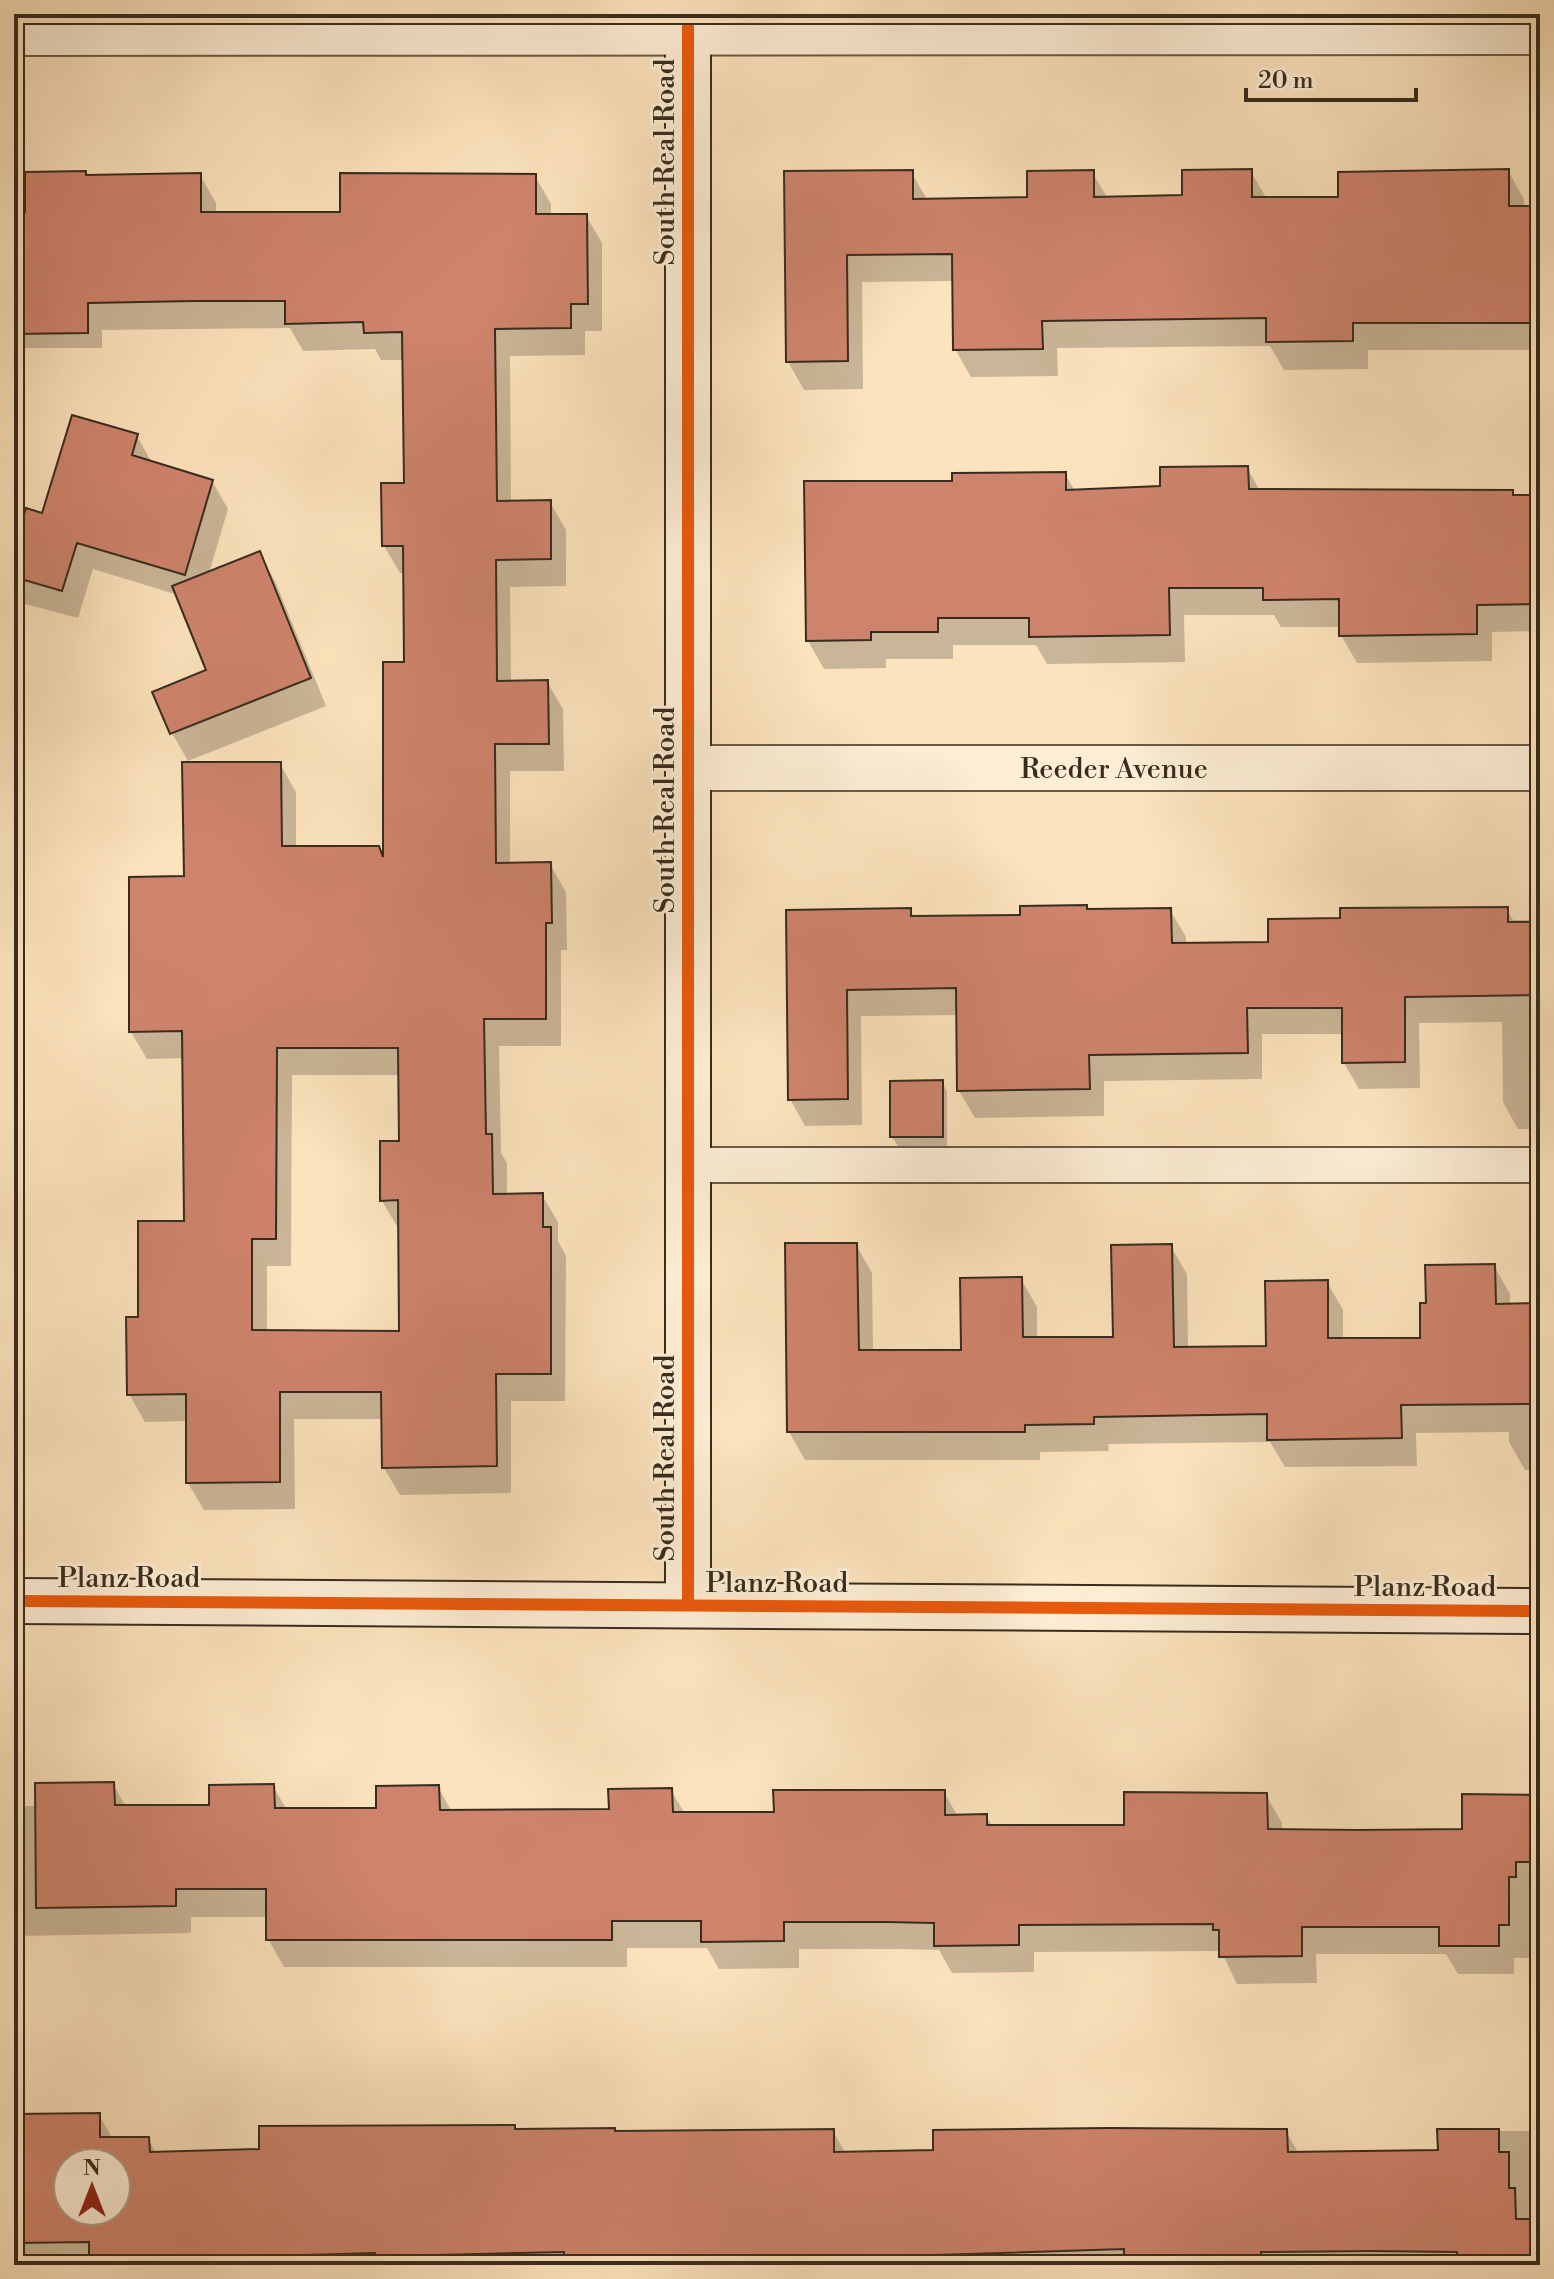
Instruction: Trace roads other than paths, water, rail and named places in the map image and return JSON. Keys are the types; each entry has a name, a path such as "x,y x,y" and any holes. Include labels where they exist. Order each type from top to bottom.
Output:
{"street":[{"path":"14,33 688,23 1540,32"},
{"name":"South Real Road","path":"688,23 688,1605"},
{"name":"Reeder Avenue","path":"688,768 1540,768"},
{"name":"Planz Road","path":"14,1601 1540,1611"}],"lane":[{"path":"688,1165 1540,1165"}]}
